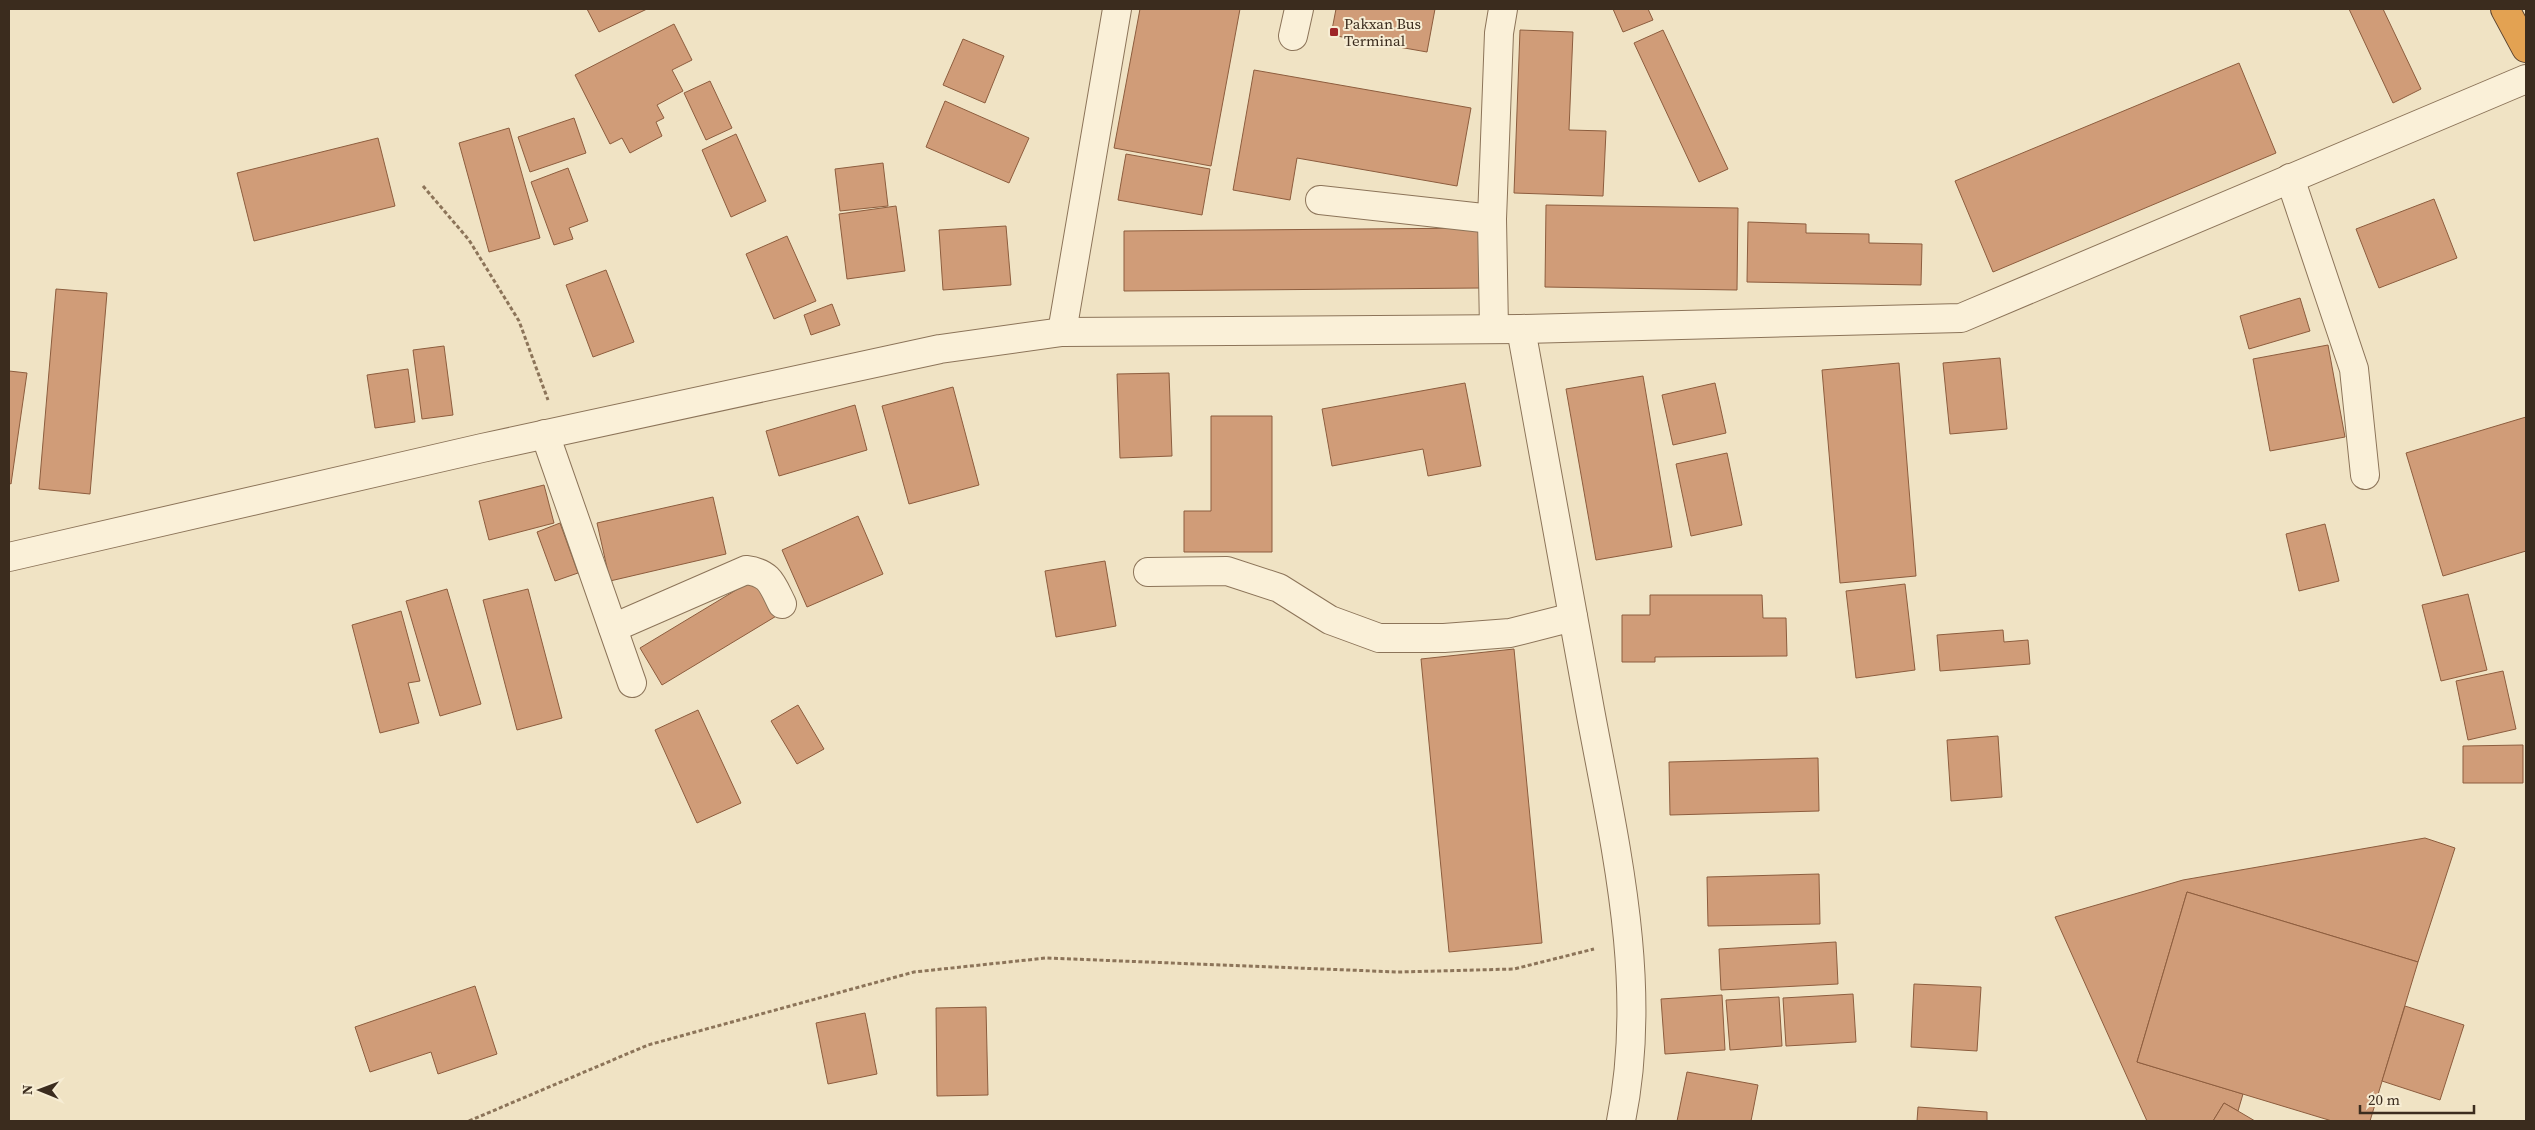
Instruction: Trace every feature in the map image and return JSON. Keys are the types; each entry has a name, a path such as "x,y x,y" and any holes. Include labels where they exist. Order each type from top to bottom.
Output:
{"highway":[{"path":"2505,9 2526,48"}],"street":[{"path":"1062,332 1117,9"},
{"path":"1293,36 1299,9"},
{"path":"1503,9 1500,33 1492,219 1507,329 1573,617 1626,905 1632,1006 1627,1090 1620,1121"},
{"path":"9,557 552,432 940,348 1062,332 1507,329 1961,318 2526,79"},
{"path":"2290,178 2354,369 2365,474"},
{"path":"1320,200 1492,219"},
{"path":"552,432 632,683"},
{"path":"613,628 746,570 758,572 770,580 782,604"},
{"path":"1148,572 1227,571 1279,588 1330,620 1378,638 1444,638 1510,633 1573,617"}],"path":[{"path":"423,186 469,240 519,321 552,432"},
{"path":"469,1121 648,1045 914,972 1046,958 1398,972 1514,968 1628,941"}],"building":[{"path":"587,9 647,9 599,32"},
{"path":"1140,9 1240,9 1211,166 1114,148"},
{"path":"1336,9 1435,9 1427,52 1331,35"},
{"path":"1613,9 1648,9 1653,20 1623,32"},
{"path":"2349,9 2383,9 2421,89 2393,103"},
{"path":"674,24 692,60 672,70 683,91 657,105 664,118 656,122 662,136 630,153 622,138 610,144 575,75"},
{"path":"1520,30 1573,32 1569,130 1606,131 1603,196 1514,193"},
{"path":"1663,30 1728,169 1699,182 1634,43"},
{"path":"963,39 1004,56 985,103 943,85"},
{"path":"2239,63 2276,153 1993,272 1955,181"},
{"path":"1254,70 1471,108 1457,186 1297,158 1290,200 1233,190"},
{"path":"710,81 732,128 706,140 684,93"},
{"path":"945,101 1029,138 1009,183 926,147"},
{"path":"574,118 586,153 530,172 518,137"},
{"path":"509,128 540,238 489,252 459,143"},
{"path":"736,134 766,201 731,217 702,150"},
{"path":"378,138 395,206 254,241 237,173"},
{"path":"1126,154 1210,169 1202,215 1118,200"},
{"path":"883,163 888,206 840,211 835,169"},
{"path":"568,168 588,221 569,228 573,239 554,245 531,182"},
{"path":"2434,199 2457,258 2379,288 2356,229"},
{"path":"1546,205 1738,208 1737,290 1545,287"},
{"path":"896,206 905,271 847,279 839,214"},
{"path":"1748,222 1806,224 1806,233 1869,234 1869,243 1922,244 1921,285 1747,282"},
{"path":"1006,226 1011,285 943,290 939,230"},
{"path":"1481,228 1481,288 1124,291 1124,231"},
{"path":"787,236 816,301 774,319 746,254"},
{"path":"606,270 634,342 593,357 566,285"},
{"path":"56,289 107,293 90,494 39,489"},
{"path":"2300,298 2310,331 2249,349 2240,316"},
{"path":"832,304 840,325 811,335 804,315"},
{"path":"2328,345 2345,437 2270,451 2253,359"},
{"path":"444,346 453,415 422,419 413,350"},
{"path":"2000,358 2007,429 1950,434 1943,363"},
{"path":"1899,363 1916,576 1840,583 1822,370"},
{"path":"408,369 415,422 375,428 367,375"},
{"path":"9,371 27,373 11,484 9,483"},
{"path":"1169,373 1172,456 1120,458 1117,374"},
{"path":"1643,376 1672,547 1596,560 1566,389"},
{"path":"1465,383 1481,466 1428,476 1423,449 1332,466 1322,409"},
{"path":"1715,383 1726,433 1673,445 1662,395"},
{"path":"953,387 979,485 909,504 882,406"},
{"path":"855,405 867,450 779,476 766,431"},
{"path":"1211,416 1272,416 1272,552 1184,552 1184,511 1211,511"},
{"path":"2526,417 2526,551 2443,576 2406,453"},
{"path":"1727,453 1742,525 1691,536 1676,464"},
{"path":"544,485 554,523 489,540 479,501"},
{"path":"713,497 726,554 610,581 597,523"},
{"path":"858,516 883,574 807,607 782,550"},
{"path":"560,523 578,573 555,581 537,532"},
{"path":"2325,524 2339,581 2299,591 2286,534"},
{"path":"1105,561 1116,626 1056,637 1045,571"},
{"path":"756,578 778,615 662,685 640,648"},
{"path":"1905,584 1915,670 1856,678 1846,591"},
{"path":"447,589 481,704 440,716 406,601"},
{"path":"528,589 562,718 517,730 483,600"},
{"path":"2468,594 2487,670 2441,681 2422,605"},
{"path":"1650,595 1762,595 1763,618 1786,618 1787,656 1655,657 1655,662 1622,662 1622,615 1650,615"},
{"path":"401,611 420,681 408,683 419,723 380,733 352,625"},
{"path":"2003,630 2004,642 2028,640 2030,664 1940,671 1937,635"},
{"path":"1514,649 1542,943 1449,952 1421,659"},
{"path":"2503,671 2516,729 2468,740 2456,681"},
{"path":"798,705 824,749 797,764 771,721"},
{"path":"698,710 741,803 697,823 655,730"},
{"path":"1998,736 2002,797 1951,801 1947,740"},
{"path":"2523,745 2523,783 2463,783 2463,746"},
{"path":"1818,758 1819,811 1670,815 1669,762"},
{"path":"2425,838 2455,848 2418,962 2187,892 2137,1062 2243,1094 2238,1111 2224,1103 2213,1121 2147,1121 2055,917 2183,880"},
{"path":"1819,874 1820,924 1708,926 1707,877"},
{"path":"2187,892 2418,962 2370,1121 2332,1121 2137,1062"},
{"path":"1836,942 1838,984 1721,990 1719,949"},
{"path":"1914,984 1981,987 1977,1051 1911,1047"},
{"path":"475,986 497,1054 438,1074 431,1052 370,1072 355,1027"},
{"path":"1853,994 1856,1042 1786,1046 1783,998"},
{"path":"1722,995 1725,1050 1665,1054 1661,999"},
{"path":"1779,997 1782,1046 1730,1050 1726,1000"},
{"path":"2405,1006 2464,1025 2440,1100 2382,1081"},
{"path":"986,1007 988,1095 937,1096 936,1008"},
{"path":"865,1013 877,1074 828,1084 816,1023"},
{"path":"1687,1072 1758,1085 1751,1121 1677,1121"},
{"path":"2224,1103 2238,1111 2255,1121 2213,1121"},
{"path":"1918,1107 1987,1112 1987,1121 1917,1121"}],"place":[{"name":"Pakxan Bus Terminal","path":"1334,32"}]}
